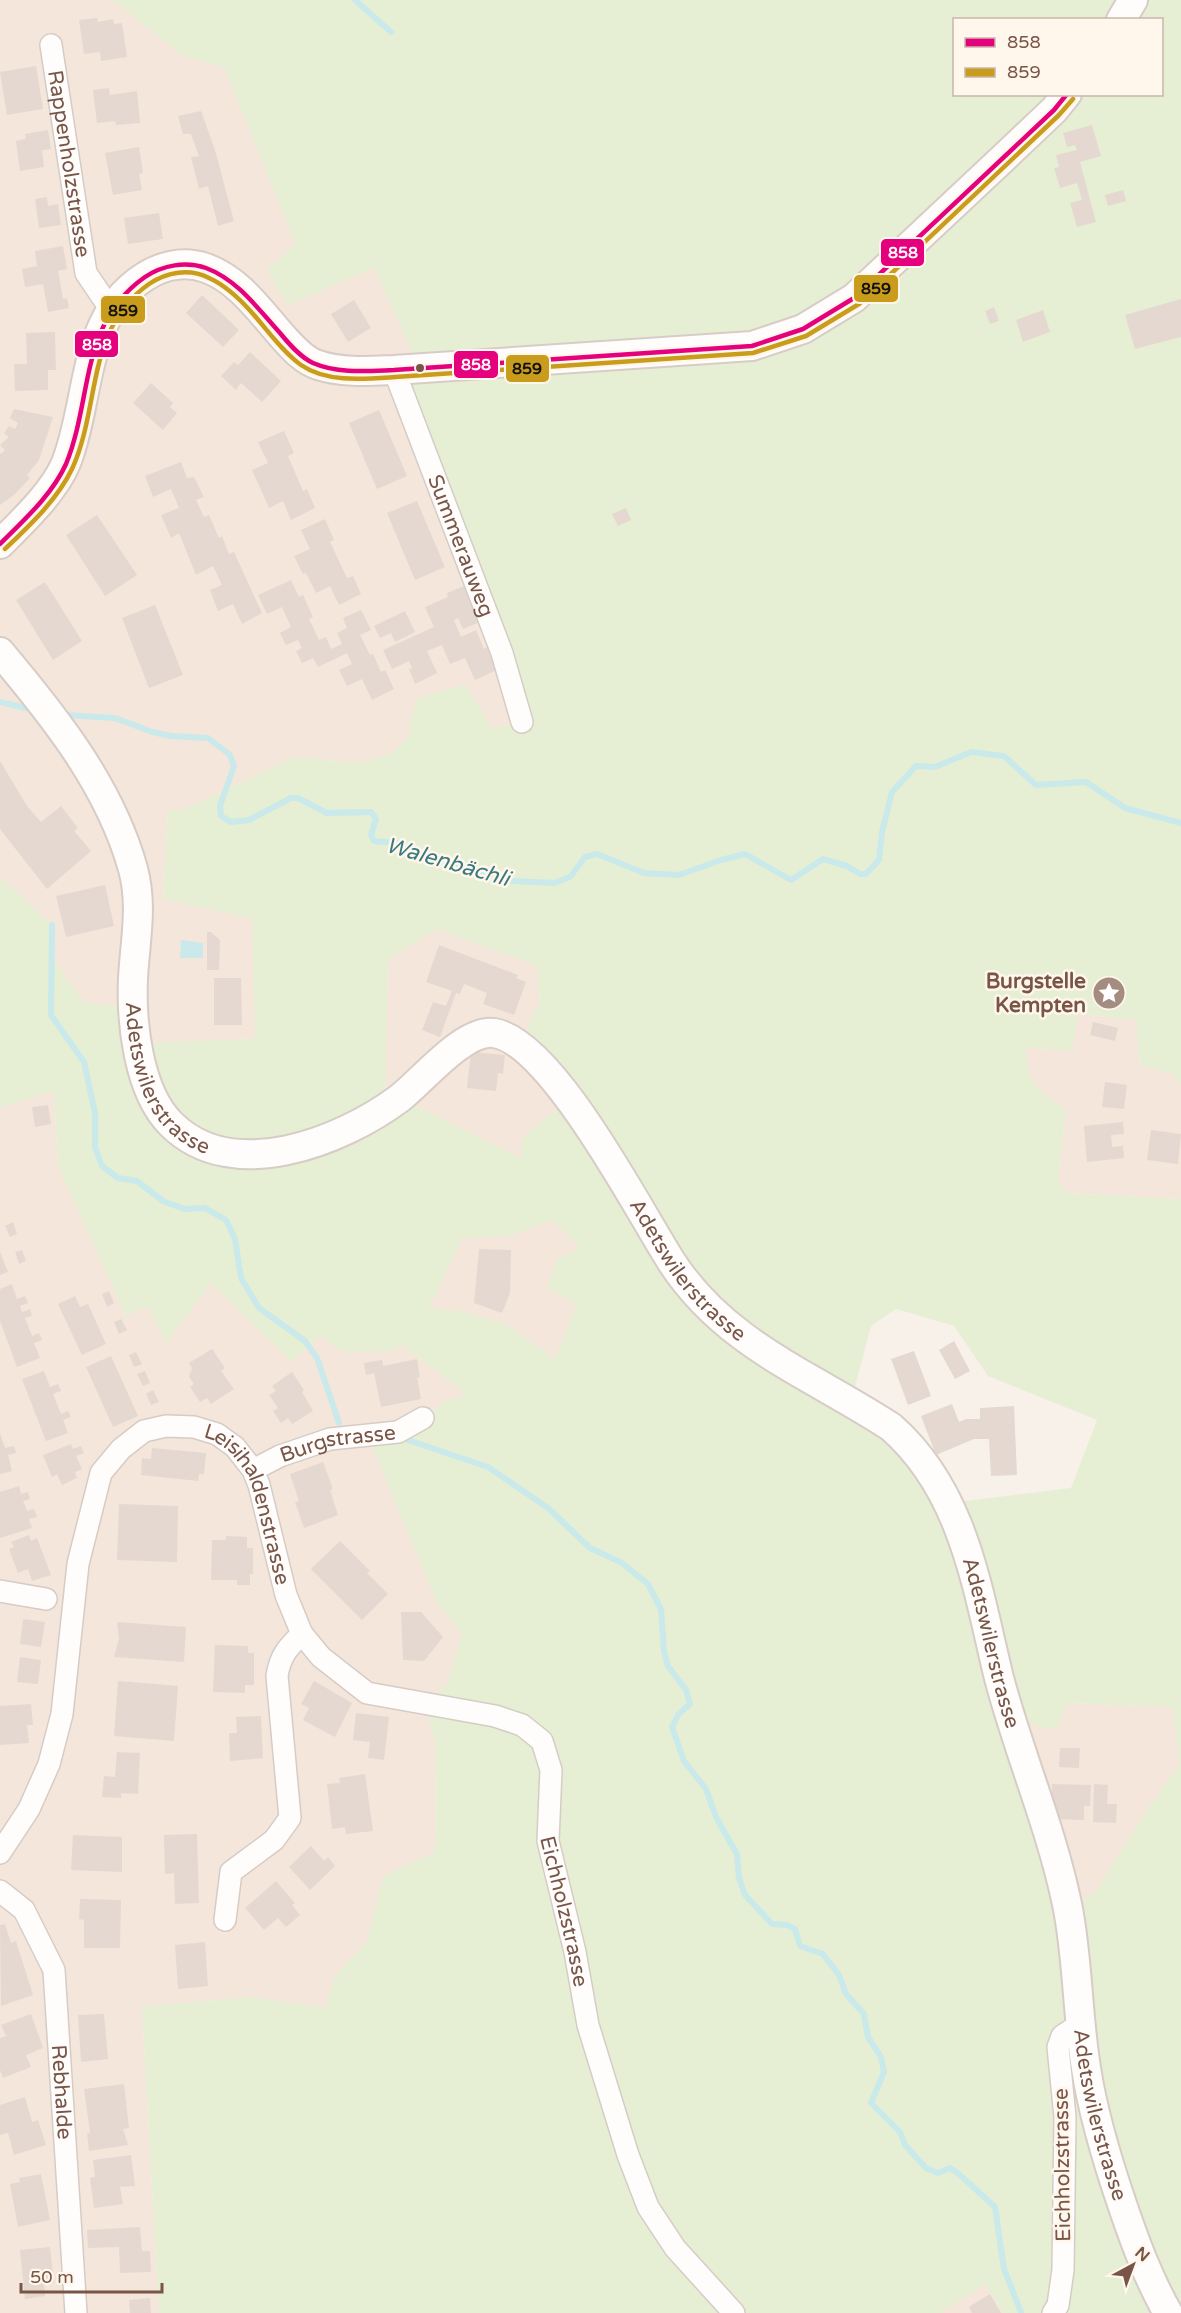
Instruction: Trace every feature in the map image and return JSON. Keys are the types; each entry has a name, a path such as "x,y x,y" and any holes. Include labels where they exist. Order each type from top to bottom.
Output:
{"street":[{"path":"1122,18 1133,0"},
{"name":"Rappenholzstrasse","path":"51,45 86,273 111,310"},
{"path":"0,544 41,502 65,465 77,427 94,345 111,310 132,286 159,270 174,265 198,266 219,273 237,286 288,343 315,364 333,369 394,370 752,346 803,329 854,298 1005,156 1065,96"},
{"name":"Summerauweg","path":"394,370 502,653 522,722"},
{"name":"Adetswilerstrasse","path":"0,652 55,719 94,780 109,809 128,856 136,884 140,913 133,976 133,1007 137,1044 147,1084 160,1111 170,1123 196,1142 225,1153 258,1154 299,1146 341,1132 385,1108 419,1082 468,1038 494,1033 508,1038 543,1067 570,1099 673,1265 704,1301 738,1334 767,1355 891,1427 904,1438 933,1473 950,1503 968,1552 1010,1720 1055,1858 1067,1905 1086,2070 1109,2165 1142,2260 1168,2313"},
{"name":"Burgstrasse","path":"253,1470 280,1456 330,1439 398,1432 423,1418"},
{"name":"Leisihaldenstrasse","path":"0,1853 29,1809 49,1764 62,1714 78,1564 101,1473 121,1449 144,1431 166,1426 194,1426 217,1434 235,1447 253,1470 259,1485 286,1595 302,1634"},
{"path":"0,1592 46,1599"},
{"path":"225,1920 231,1872 274,1840 290,1818 277,1676 281,1657 286,1648 302,1634"},
{"name":"Eichholzstrasse","path":"302,1634 321,1657 367,1693 495,1716 522,1725 542,1741 551,1770 548,1840 576,1958 588,2025 628,2155 648,2207 675,2248 734,2313"},
{"name":"Rebhalde","path":"0,1891 24,1910 54,1970 75,2313"},
{"name":"Eichholzstrasse","path":"1053,2313 1058,2305 1063,2270 1065,2117 1058,2047 1062,2036 1080,2027"}],"shaded area":[{"path":"0,0 110,0 116,2 183,56 224,67 296,244 374,268 420,368 522,722 492,728 465,685 418,698 411,718 409,736 392,753 360,763 295,757 186,809 168,811 163,899 253,918 255,1039 137,1044 84,1003 52,958 52,925 0,877"},
{"path":"437,929 537,966 540,1001 519,1045 570,1099 522,1141 521,1159 400,1098 385,1108 388,960"},
{"path":"1077,1014 1136,1020 1140,1065 1174,1074 1181,1086 1181,1199 1066,1193 1058,1181 1066,1110 1039,1091 1027,1069 1026,1047 1072,1051"},
{"path":"54,1090 58,1166 177,1248 291,1361 320,1336 389,1351 402,1345 467,1394 446,1401 423,1418 368,1436 438,1605 462,1633 448,1683 426,1704 436,1748 435,1852 384,1876 367,1942 336,1975 325,2008 249,1997 142,2007 159,2313 0,2313 0,1107"},
{"path":"553,1220 580,1248 577,1305 555,1360 505,1324 429,1308 462,1238 509,1236"},
{"path":"1067,1703 1173,1707 1180,1765 1148,1808 1098,1888 1084,1900 1067,1905 1010,1720"},
{"path":"985,2283 1004,2313 943,2313 943,2311"}],"green space":[{"path":"110,0 1181,0 1181,1086 1174,1074 1140,1065 1136,1020 1078,1014 1072,1051 1026,1047 1029,1070 1036,1085 1066,1110 1058,1181 1066,1193 1181,1199 1181,2313 1004,2313 985,2284 943,2313 159,2313 142,2007 249,1997 325,2008 336,1975 367,1942 384,1876 435,1852 436,1748 426,1704 448,1683 462,1633 438,1605 368,1436 423,1418 446,1401 466,1394 402,1345 389,1351 343,1352 320,1336 291,1361 211,1283 166,1343 148,1306 126,1316 58,1166 54,1091 0,1107 0,877 52,925 52,958 84,1003 133,1007 138,1043 255,1039 252,918 163,899 168,811 186,809 295,757 359,763 392,753 409,736 411,718 418,698 465,685 492,728 522,722 394,370 420,368 374,268 288,305 267,270 296,244 224,67 183,56 116,2","holes":["437,929 537,966 540,1001 519,1045 570,1099 530,1130 522,1141 521,1158 400,1098 385,1108 388,960","553,1220 580,1248 556,1260 548,1288 577,1305 555,1359 505,1324 461,1311 429,1308 462,1238 509,1236","896,1309 954,1326 988,1376 1097,1420 1071,1488 950,1503 851,1402 871,1326","1067,1703 1173,1707 1180,1765 1148,1808 1098,1888 1084,1900 1067,1905 1011,1720 1057,1730"]}],"water":[{"path":"181,940 203,943 203,958 180,958"}],"building":[{"path":"97,18 98,22 113,19 114,24 122,23 127,57 101,61 100,52 84,54 79,20"},
{"path":"36,66 43,109 7,115 0,72"},
{"path":"109,88 110,95 137,91 140,123 116,125 115,121 97,123 93,90"},
{"path":"201,111 215,150 234,221 218,226 208,186 199,189 191,157 199,156 191,134 183,134 178,116"},
{"path":"1092,125 1101,156 1080,162 1096,222 1077,227 1070,203 1082,200 1077,183 1060,188 1054,168 1059,167 1056,155 1077,150 1075,145 1067,147 1063,133"},
{"path":"48,130 51,149 42,150 44,167 20,171 16,141 26,139 25,134"},
{"path":"139,147 143,173 139,174 142,190 113,195 105,153"},
{"path":"1123,190 1126,201 1108,206 1105,195"},
{"path":"47,197 48,206 58,204 61,225 39,228 35,199"},
{"path":"159,213 163,239 128,244 124,218"},
{"path":"63,246 67,269 58,271 63,299 67,298 69,308 48,312 43,284 25,287 22,269 37,266 35,251"},
{"path":"202,295 239,330 223,347 186,313"},
{"path":"1181,299 1181,337 1135,349 1125,315"},
{"path":"354,300 371,328 348,342 331,314"},
{"path":"994,307 999,321 990,324 985,311"},
{"path":"1043,310 1050,332 1023,342 1016,320"},
{"path":"55,332 56,370 48,370 48,390 15,391 14,364 27,364 26,333"},
{"path":"250,352 281,381 262,402 241,383 236,390 221,376 234,362 238,365"},
{"path":"151,383 173,403 170,407 177,413 163,430 133,403"},
{"path":"14,409 53,417 39,460 27,475 30,478 14,495 0,505 0,453 5,450 0,445 9,437 4,433 9,426 15,429 18,423 10,418"},
{"path":"379,410 407,476 377,489 349,423"},
{"path":"284,431 294,453 288,456 303,491 307,489 315,508 291,520 283,501 269,508 252,470 268,463 258,442"},
{"path":"181,462 187,478 194,477 204,497 196,500 204,517 209,515 219,538 222,536 229,554 234,552 262,613 242,624 233,604 218,611 210,590 222,585 213,566 196,575 179,533 171,538 161,515 179,508 171,489 153,497 145,476"},
{"path":"417,501 445,567 415,580 387,513"},
{"path":"626,508 631,520 618,526 612,514"},
{"path":"97,515 137,575 105,596 66,535"},
{"path":"325,519 334,540 330,542 347,578 353,576 361,594 339,605 330,586 316,593 294,556 310,549 301,530"},
{"path":"291,580 299,597 303,595 313,617 309,619 319,640 326,637 331,649 342,644 337,633 347,628 343,618 361,610 371,630 360,635 370,655 373,654 381,672 385,670 394,689 372,700 362,679 347,686 339,670 352,664 347,653 318,667 313,658 302,663 296,651 302,648 298,640 286,645 280,633 291,627 282,607 267,614 258,595"},
{"path":"45,582 82,641 53,660 16,600"},
{"path":"464,586 480,622 463,629 458,618 454,620 461,637 476,630 484,649 489,646 499,669 475,680 465,658 450,664 442,645 427,651 437,673 415,684 409,669 412,668 409,661 392,669 383,650 434,627 425,607 448,597 447,593"},
{"path":"155,605 183,675 149,688 122,618"},
{"path":"405,611 415,632 395,642 391,633 380,638 374,626"},
{"path":"0,761 27,806 41,822 61,806 78,828 74,831 91,851 47,889 0,829"},
{"path":"105,885 114,926 66,937 56,896"},
{"path":"207,932 211,932 220,940 219,970 207,970"},
{"path":"439,945 518,975 516,978 526,982 514,1015 483,1004 487,993 464,984 460,994 456,993 440,1037 422,1030 433,1002 446,1006 452,991 426,982"},
{"path":"214,978 241,978 242,1025 214,1025"},
{"path":"1093,1022 1118,1028 1115,1041 1090,1035"},
{"path":"471,1052 505,1055 503,1074 498,1073 496,1091 467,1088"},
{"path":"1105,1082 1127,1085 1124,1109 1102,1107"},
{"path":"48,1105 51,1124 35,1127 32,1107"},
{"path":"1123,1122 1124,1134 1111,1135 1112,1147 1123,1146 1124,1158 1087,1162 1084,1126"},
{"path":"1151,1130 1181,1134 1178,1164 1147,1160"},
{"path":"13,1222 17,1234 10,1237 5,1226"},
{"path":"479,1249 511,1250 510,1293 502,1313 474,1303"},
{"path":"22,1250 26,1261 19,1264 15,1252"},
{"path":"0,1252 8,1272 0,1275"},
{"path":"12,1284 17,1299 25,1296 28,1303 20,1306 22,1312 30,1309 32,1316 25,1318 32,1336 39,1333 42,1340 34,1343 40,1358 17,1367 0,1321 0,1289"},
{"path":"109,1291 114,1303 107,1307 102,1294"},
{"path":"75,1296 80,1307 88,1304 106,1344 82,1355 58,1304"},
{"path":"121,1319 127,1330 119,1334 114,1322"},
{"path":"954,1341 970,1371 955,1379 939,1350"},
{"path":"212,1349 225,1368 221,1371 234,1389 211,1404 207,1398 200,1402 190,1387 194,1384 189,1377 192,1368 189,1363"},
{"path":"914,1351 931,1396 908,1405 891,1359"},
{"path":"136,1352 142,1364 134,1367 129,1355"},
{"path":"111,1356 138,1416 113,1427 86,1367"},
{"path":"417,1359 420,1377 417,1378 421,1399 381,1407 374,1373 366,1375 364,1363 382,1360 383,1366"},
{"path":"44,1371 50,1387 58,1384 61,1391 53,1394 61,1414 68,1411 71,1417 63,1420 68,1433 46,1441 22,1379"},
{"path":"145,1371 150,1383 143,1386 137,1374"},
{"path":"292,1372 304,1390 302,1392 313,1411 292,1424 288,1418 281,1423 273,1411 278,1408 269,1395 276,1391 272,1386"},
{"path":"153,1390 159,1402 151,1405 146,1394"},
{"path":"952,1404 959,1422 966,1419 980,1419 980,1408 1014,1406 1017,1475 991,1476 989,1439 974,1439 936,1455 921,1416"},
{"path":"0,1433 5,1448 14,1446 16,1453 8,1455 12,1471 0,1474"},
{"path":"71,1444 73,1449 81,1446 84,1453 76,1456 82,1469 75,1472 77,1478 62,1485 57,1474 52,1477 43,1455"},
{"path":"152,1448 206,1453 204,1474 199,1474 198,1481 141,1475 142,1458 151,1459"},
{"path":"323,1462 333,1489 330,1490 338,1515 304,1528 295,1502 299,1501 290,1474"},
{"path":"19,1486 21,1494 28,1492 30,1499 23,1501 27,1511 34,1509 37,1517 29,1519 32,1528 0,1538 0,1492"},
{"path":"119,1504 178,1506 177,1562 117,1560"},
{"path":"29,1535 31,1541 37,1538 51,1575 32,1581 28,1569 18,1573 9,1549 14,1547 11,1542"},
{"path":"226,1536 247,1537 247,1548 253,1548 253,1574 250,1574 250,1585 237,1585 237,1580 211,1580 212,1540 226,1540"},
{"path":"340,1541 370,1571 367,1573 388,1594 362,1620 311,1569"},
{"path":"401,1612 421,1612 443,1637 424,1661 403,1660"},
{"path":"23,1619 45,1622 41,1647 20,1644"},
{"path":"117,1622 186,1627 184,1662 114,1657 119,1639"},
{"path":"215,1645 248,1646 248,1653 254,1653 254,1685 245,1685 245,1693 213,1692"},
{"path":"20,1657 41,1660 38,1684 17,1682"},
{"path":"118,1681 178,1686 174,1741 114,1736"},
{"path":"314,1681 352,1703 335,1737 303,1720 309,1708 301,1704"},
{"path":"31,1704 33,1725 27,1725 29,1743 0,1745 0,1706"},
{"path":"356,1713 389,1717 384,1760 368,1758 370,1742 353,1740"},
{"path":"261,1716 263,1758 230,1761 229,1733 237,1733 236,1717"},
{"path":"1060,1748 1080,1748 1079,1768 1059,1767"},
{"path":"117,1752 140,1753 138,1794 121,1793 121,1798 102,1797 104,1776 115,1777"},
{"path":"365,1774 373,1831 346,1834 345,1827 332,1829 327,1784 340,1783 339,1778"},
{"path":"1052,1784 1091,1785 1090,1806 1084,1806 1084,1820 1051,1819"},
{"path":"1094,1784 1108,1785 1107,1804 1117,1804 1116,1823 1093,1822"},
{"path":"197,1834 199,1903 175,1904 174,1873 165,1874 164,1835"},
{"path":"73,1835 122,1837 122,1872 71,1870"},
{"path":"311,1846 324,1861 328,1857 335,1866 310,1890 289,1867"},
{"path":"276,1881 295,1903 292,1905 300,1915 286,1927 278,1918 264,1930 245,1908"},
{"path":"80,1899 121,1900 120,1948 84,1948 84,1920 79,1919"},
{"path":"5,1924 11,1943 16,1941 33,1995 1,2006 0,1925"},
{"path":"205,1942 208,1986 178,1989 175,1945"},
{"path":"31,2014 43,2048 26,2055 31,2067 3,2078 0,2070 0,2038 6,2036 1,2025"},
{"path":"104,2014 108,2059 81,2062 78,2015"},
{"path":"124,2084 129,2128 123,2129 128,2145 89,2151 87,2133 90,2133 84,2089"},
{"path":"25,2097 32,2122 38,2120 46,2145 14,2155 8,2133 0,2135 0,2105"},
{"path":"131,2155 135,2186 120,2187 123,2204 94,2208 90,2178 95,2177 93,2160"},
{"path":"41,2174 50,2220 18,2227 10,2184 20,2182 19,2178"},
{"path":"140,2227 142,2251 150,2251 151,2272 120,2273 119,2247 88,2248 87,2230"},
{"path":"50,2247 54,2283 44,2284 45,2296 25,2299 20,2250"},
{"path":"990,2294 1001,2313 972,2313 969,2307"},
{"path":"150,2298 151,2313 130,2313 129,2300"}],"waterway":[{"path":"355,0 391,32"},
{"name":"Walenbächli","path":"0,702 30,709"},
{"name":"Walenbächli","path":"66,715 115,718 152,732 171,736 208,738 230,755 234,766 220,806 221,816 231,822 249,820 291,798 298,798 327,813 371,812 376,819 371,835 374,841 399,843 423,858 462,865 512,881 554,883 570,877 585,857 597,854 644,873 679,875 745,854 791,880 823,859 847,866 860,874 866,874 879,860 882,832 892,792 916,766 935,767 971,752 1004,756 1036,785 1086,782 1125,808 1181,823"},
{"path":"52,925 51,1015 84,1062 95,1113 95,1147 102,1166 118,1178 137,1181 163,1201 184,1209 205,1208 226,1220 235,1239 241,1278 259,1308 305,1341 317,1358 339,1423"},
{"path":"402,1438 488,1467 548,1508 590,1548 622,1563 648,1584 661,1609 664,1651 668,1666 686,1690 690,1704 678,1715 672,1727 684,1761 706,1789 716,1817 737,1854 739,1878 745,1895 772,1924 787,1925 795,1929 800,1946 823,1954 839,1975 846,1994 864,2014 868,2037 881,2057 884,2072 871,2103 900,2132 905,2145 926,2168 938,2173 950,2168 995,2207 1004,2269 1021,2312"}],"transit line":[{"name":"858","path":"0,544 45,497 66,464 91,363 98,339 109,316 124,296 145,277 159,270 175,265 191,265 217,273 247,296 291,346 304,357 313,363 333,369 394,370 752,346 803,329 854,298 1054,110 1065,96"},
{"name":"859","path":"5,549 51,502 72,469 81,445 97,370 114,323 129,302 149,284 163,277 186,272 216,281 239,299 294,360 311,371 334,377 371,378 753,353 806,336 859,304 1059,115 1073,99"}],"place":[{"name":"Burgstelle Kempten","path":"1109,993"}]}
